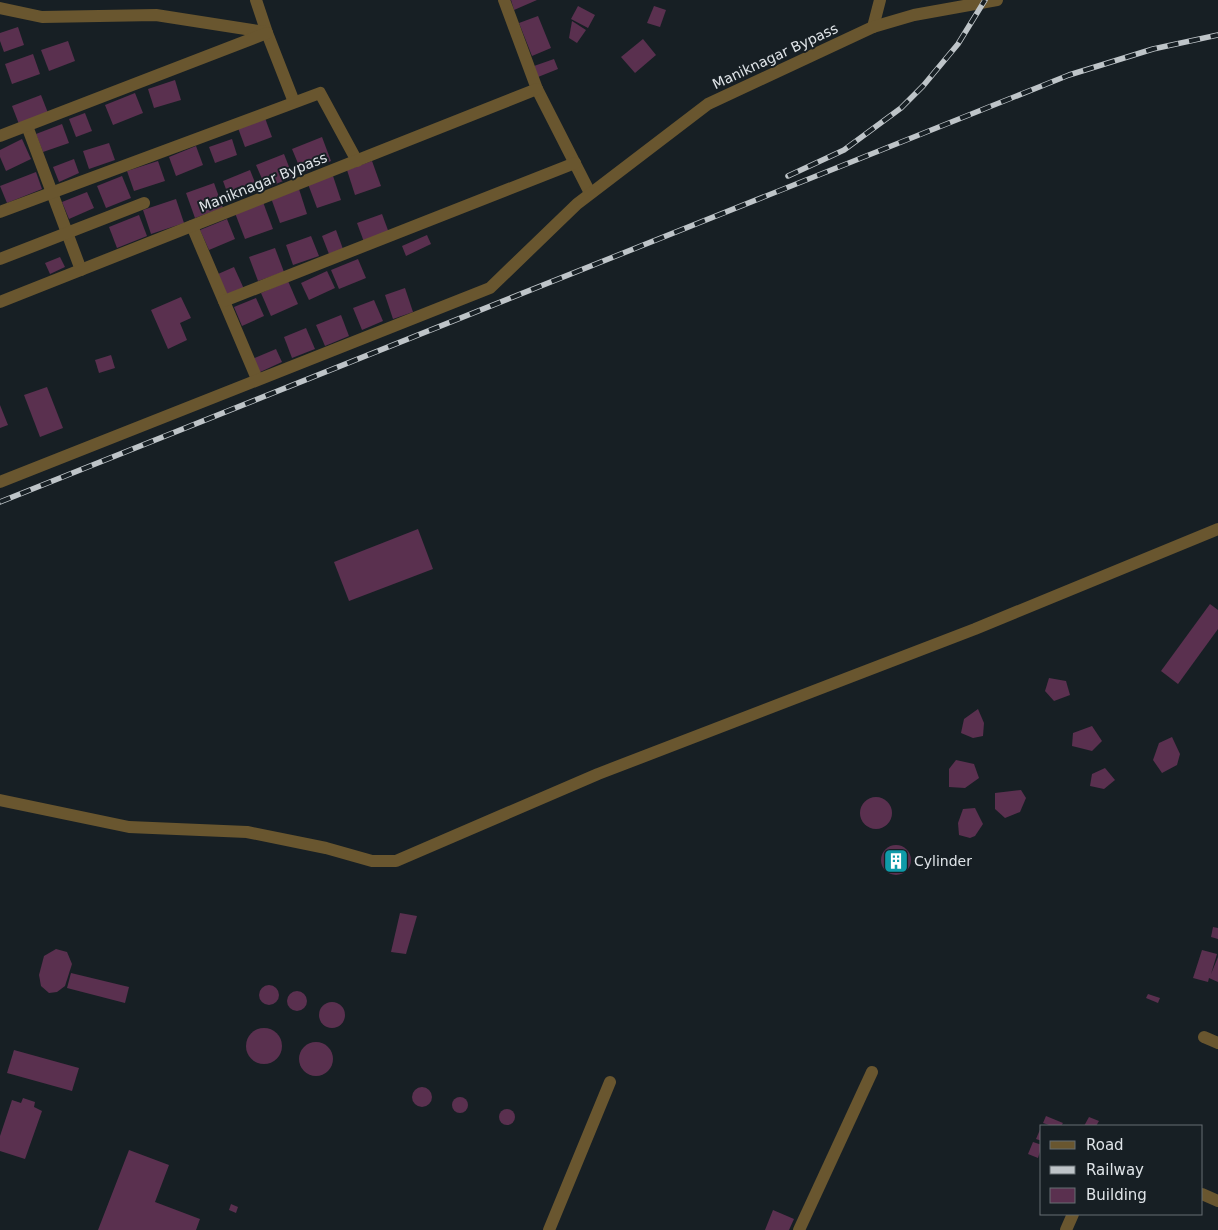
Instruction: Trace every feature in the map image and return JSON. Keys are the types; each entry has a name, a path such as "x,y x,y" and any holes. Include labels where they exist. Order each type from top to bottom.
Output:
{"street":[{"path":"256,0 294,102"},
{"path":"504,0 537,89 590,193"},
{"path":"873,27 880,0"},
{"name":"Maniknagar Bypass","path":"0,482 490,288 590,193 708,104 873,27 914,16 997,0"},
{"path":"0,8 42,17 156,16 267,33"},
{"path":"0,136 267,33"},
{"name":"Maniknagar Bypass","path":"0,302 537,89"},
{"path":"0,212 320,93 357,160"},
{"path":"27,126 81,270"},
{"path":"224,301 575,163"},
{"path":"0,259 144,203"},
{"path":"192,226 257,379"},
{"path":"0,800 129,827 247,832 326,848 372,861 396,861 598,774 975,630 1218,529"},
{"path":"1204,1037 1218,1043"},
{"path":"799,1230 872,1072"},
{"path":"549,1230 610,1082"},
{"path":"1203,1194 1218,1201"},
{"path":"1066,1230 1073,1215"}],"building":[{"path":"511,0 537,0 514,10"},
{"path":"578,6 595,15 588,28 571,19"},
{"path":"654,6 666,10 660,27 647,23"},
{"path":"538,16 551,48 532,56 519,23"},
{"path":"572,21 586,30 577,43 569,38"},
{"path":"18,27 24,45 4,52 0,41 0,33"},
{"path":"643,39 656,55 635,73 621,57"},
{"path":"68,41 75,61 49,71 41,50"},
{"path":"33,54 40,74 12,84 5,64"},
{"path":"554,59 558,69 538,77 534,66"},
{"path":"175,80 181,100 154,108 148,89"},
{"path":"135,93 143,113 113,125 105,105"},
{"path":"41,95 48,113 19,124 12,106"},
{"path":"85,113 92,131 76,137 69,119"},
{"path":"265,118 272,137 245,147 238,128"},
{"path":"62,124 69,143 43,152 36,134"},
{"path":"322,137 331,161 302,173 292,149"},
{"path":"22,139 31,159 6,171 0,157 0,150"},
{"path":"232,139 237,155 215,163 209,147"},
{"path":"109,143 115,160 89,169 83,151"},
{"path":"196,146 203,165 176,176 169,157"},
{"path":"284,154 293,177 266,188 256,165"},
{"path":"74,159 79,173 59,182 53,167"},
{"path":"158,161 165,181 134,191 127,171"},
{"path":"372,161 381,186 355,195 347,170"},
{"path":"250,170 258,190 230,200 223,181"},
{"path":"36,172 42,189 7,203 0,186"},
{"path":"122,176 131,198 106,208 97,186"},
{"path":"333,176 341,200 317,208 308,184"},
{"path":"214,183 223,208 195,218 186,193"},
{"path":"299,189 307,214 280,223 271,198"},
{"path":"87,192 94,208 69,219 62,202"},
{"path":"176,199 184,223 151,234 143,210"},
{"path":"263,202 273,229 245,239 235,213"},
{"path":"382,214 389,233 364,242 357,223"},
{"path":"139,215 147,236 117,248 109,227"},
{"path":"227,219 235,239 209,250 200,230"},
{"path":"336,230 343,249 329,254 322,236"},
{"path":"427,235 431,244 406,256 402,246"},
{"path":"311,236 319,256 293,265 286,245"},
{"path":"275,248 284,272 258,281 249,257"},
{"path":"60,257 65,267 50,274 45,263"},
{"path":"358,259 366,278 339,289 331,270"},
{"path":"234,267 244,289 227,296 218,274"},
{"path":"327,271 335,288 309,300 301,283"},
{"path":"288,281 298,304 271,316 261,293"},
{"path":"405,288 413,312 393,319 385,295"},
{"path":"181,297 191,318 180,323 187,340 168,349 151,310"},
{"path":"256,298 264,316 242,326 234,307"},
{"path":"374,300 383,321 362,330 353,308"},
{"path":"341,315 349,336 325,346 316,325"},
{"path":"306,328 315,349 292,358 284,337"},
{"path":"276,349 282,362 258,373 252,359"},
{"path":"111,355 115,368 99,373 95,360"},
{"path":"47,387 63,428 40,437 24,395"},
{"path":"0,405 8,425 0,428"},
{"path":"418,529 433,569 349,601 334,562"},
{"path":"1210,604 1218,610 1218,629 1178,684 1161,671"},
{"path":"1049,678 1066,681 1070,695 1054,701 1045,691"},
{"path":"978,709 984,723 983,736 973,738 961,733 964,719"},
{"path":"1092,726 1102,741 1092,751 1072,746 1073,733"},
{"path":"1172,737 1180,754 1177,765 1162,773 1153,760 1159,743"},
{"path":"956,760 974,764 979,778 965,788 949,787 949,769"},
{"path":"1105,768 1115,780 1104,789 1090,786 1092,774"},
{"path":"1021,790 1026,798 1020,812 1005,818 995,809 995,793"},
{"path":"876,797 887,802 892,813 887,824 876,829 865,824 860,813 865,802"},
{"path":"975,808 983,824 975,836 970,838 959,835 958,823 963,809"},
{"name":"Cylinder","path":"896,845 907,849 911,860 907,871 896,875 885,871 881,860 885,849"},
{"path":"400,913 417,916 406,954 391,952"},
{"path":"1213,927 1218,928 1218,939 1211,937"},
{"path":"56,949 67,952 72,964 65,986 57,992 49,993 41,986 39,975 44,956"},
{"path":"1202,950 1217,954 1211,974 1218,957 1218,982 1209,978 1208,982 1193,978"},
{"path":"71,973 129,987 125,1003 67,988"},
{"path":"269,985 276,988 279,995 276,1002 269,1005 262,1002 259,995 262,988"},
{"path":"297,991 304,994 307,1001 304,1008 297,1011 290,1008 287,1001 290,994"},
{"path":"1148,994 1160,998 1158,1003 1146,998"},
{"path":"332,1002 341,1006 345,1015 341,1024 332,1028 323,1024 319,1015 323,1006"},
{"path":"264,1028 277,1033 282,1046 277,1059 264,1064 251,1059 246,1046 251,1033"},
{"path":"316,1042 323,1043 328,1047 332,1052 332,1066 328,1071 323,1075 316,1076 309,1075 304,1071 300,1066 299,1059 300,1052 304,1047 309,1043"},
{"path":"14,1050 79,1068 72,1091 7,1073"},
{"path":"422,1087 429,1090 432,1097 429,1104 422,1107 415,1104 412,1097 415,1090"},
{"path":"460,1097 466,1099 468,1105 466,1111 460,1113 454,1111 452,1105 454,1099"},
{"path":"23,1098 35,1102 34,1107 42,1111 25,1159 0,1151 0,1136 12,1100 21,1103"},
{"path":"507,1109 513,1111 515,1117 513,1123 507,1125 501,1123 499,1117 501,1111"},
{"path":"1046,1116 1063,1123 1062,1125 1049,1125 1043,1123"},
{"path":"1089,1117 1099,1121 1097,1125 1085,1125"},
{"path":"1040,1130 1040,1140 1036,1139"},
{"path":"1033,1142 1040,1144 1038,1158 1028,1154"},
{"path":"129,1150 169,1165 155,1202 200,1219 196,1230 98,1230"},
{"path":"231,1204 238,1207 236,1213 229,1210"},
{"path":"773,1210 794,1219 789,1230 765,1230"}],"railway":[{"path":"788,176 844,150 901,108 923,86 958,44 985,0"},
{"path":"0,502 1069,75 1153,49 1218,35"}],"place":[{"name":"Cylinder","path":"896,861"}]}
